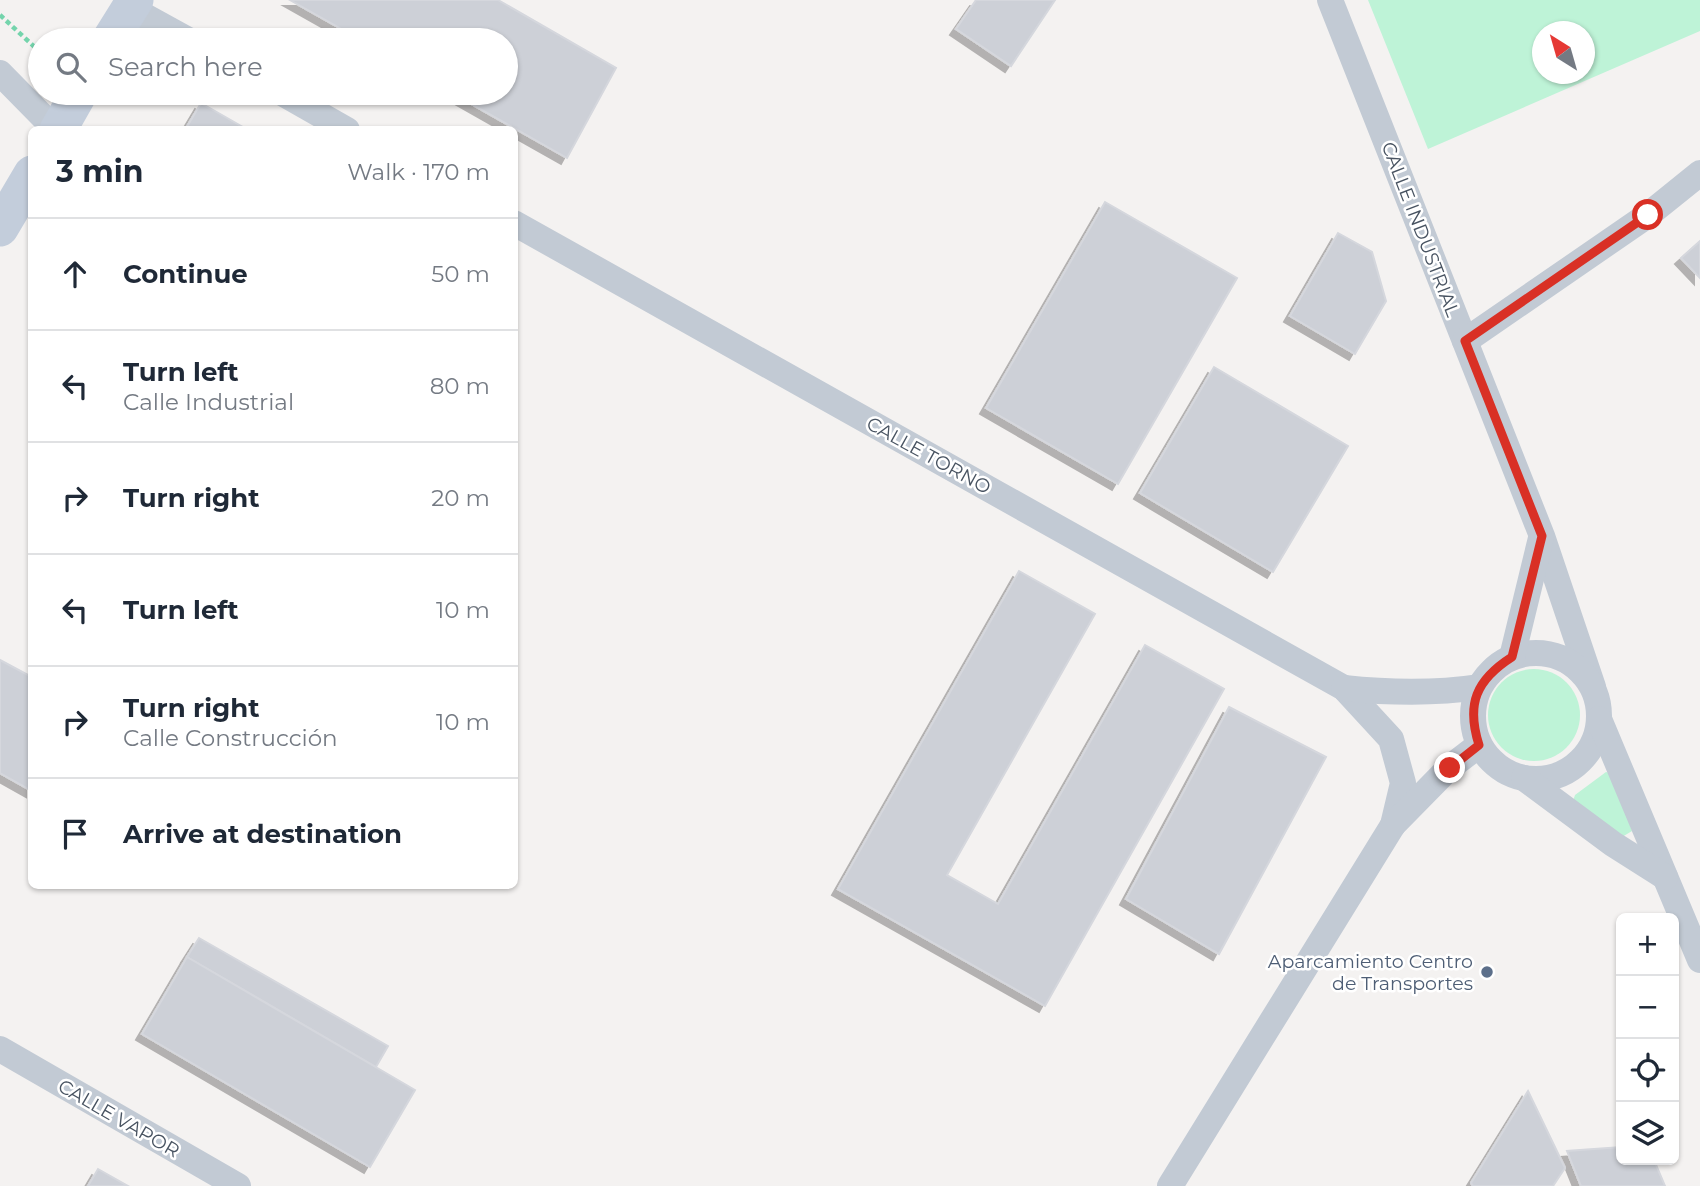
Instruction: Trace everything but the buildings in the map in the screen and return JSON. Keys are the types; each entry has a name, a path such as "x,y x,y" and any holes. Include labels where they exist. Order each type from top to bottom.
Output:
{"street":[{"name":"CALLE INDUSTRIAL","path":"1330,0 1542,536 1593,687"},
{"path":"117,28 132,4 169,28"},
{"path":"0,73 28,101"},
{"path":"32,105 53,126"},
{"path":"59,126 72,105"},
{"path":"303,105 340,126"},
{"path":"1465,341 1648,215 1700,173"},
{"path":"0,228 28,181"},
{"name":"CALLE TORNO","path":"518,225 1344,688 1391,739 1403,783 1393,825"},
{"path":"1512,657 1542,536"},
{"path":"1600,719 1595,740 1575,765 1546,779 1524,778 1506,772 1490,761 1479,745 1473,726 1473,706 1479,687 1493,669 1512,657 1530,653 1549,654 1567,660 1582,672 1593,687 1600,719 1700,960"},
{"name":"CALLE TORNO","path":"1344,688 1403,694 1479,687"},
{"path":"1171,1186 1393,825 1450,768 1479,745"},
{"path":"1524,778 1613,844 1665,877"},
{"name":"CALLE VAPOR","path":"0,1049 238,1186"}],"path":[{"path":"0,15 28,41"}],"green space":[{"path":"1368,0 1700,0 1700,31 1595,77 1595,21 1532,21 1532,84 1578,84 1428,149"},
{"path":"1534,669 1552,672 1567,682 1577,697 1580,715 1577,733 1567,748 1552,758 1534,761 1516,758 1501,748 1491,733 1488,715 1491,697 1501,682 1516,672"},
{"path":"1606,772 1613,774 1632,831 1622,837 1572,804 1575,795"}],"place":[{"name":"Aparcamiento Centro de Transportes","path":"1487,972"}],"route":[{"path":"1450,768 1479,745 1473,726 1473,706 1479,687 1493,669 1512,657 1542,536 1465,341 1648,215"}]}
